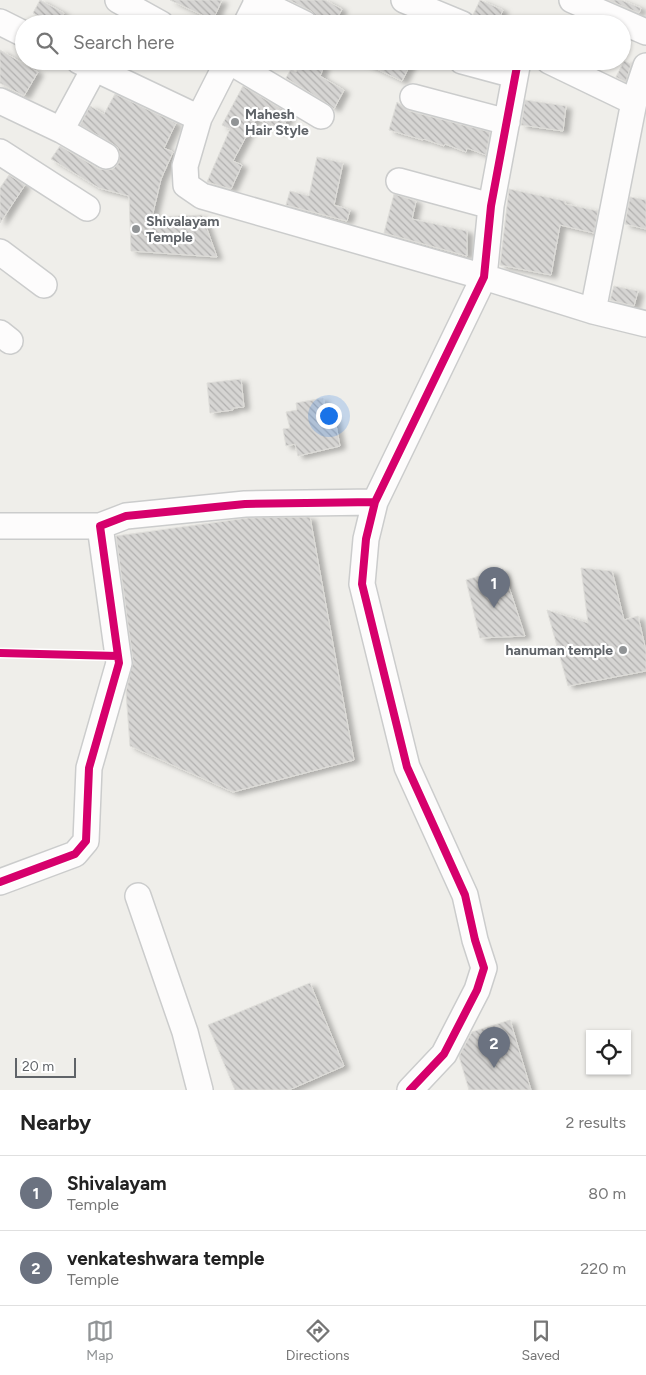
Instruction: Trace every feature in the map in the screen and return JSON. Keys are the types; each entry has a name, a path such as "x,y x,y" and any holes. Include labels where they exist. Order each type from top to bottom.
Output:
{"street":[{"path":"118,0 145,15"},
{"path":"250,15 257,0 287,15"},
{"path":"404,0 440,15"},
{"path":"572,0 607,15"},
{"path":"0,22 15,30"},
{"path":"631,26 646,32"},
{"path":"593,311 634,102 646,66"},
{"path":"61,130 85,70"},
{"path":"98,70 199,118"},
{"path":"223,70 199,118 185,166 186,185 202,196 484,276 593,311 646,324"},
{"path":"243,70 321,116"},
{"path":"410,1090 444,1054 477,990 484,968 475,940 465,895 407,767 362,584 366,539 375,502 484,276 491,206 516,70"},
{"path":"568,70 634,102"},
{"path":"413,97 506,122"},
{"path":"0,101 61,130 106,156"},
{"path":"0,152 86,208"},
{"path":"399,181 491,206"},
{"path":"0,252 44,285"},
{"path":"0,526 100,526 126,516 245,504 375,502"},
{"path":"0,882 75,854 86,841 89,768 119,663 100,526"},
{"path":"138,896 185,1032 200,1090"}],"building":[{"path":"40,0 64,13 63,15 36,15 33,13"},
{"path":"170,0 222,0 215,15 202,15"},
{"path":"289,0 325,0 342,9 339,15 315,15"},
{"path":"480,0 503,10 501,15 473,15"},
{"path":"608,0 621,0 641,8 639,13"},
{"path":"0,50 15,59 15,70 35,70 38,72 24,96 0,83"},
{"path":"290,70 296,72 297,70 323,70 320,76 344,90 334,109 286,78"},
{"path":"379,70 408,70 402,81"},
{"path":"620,70 629,70 626,82 616,77"},
{"path":"243,86 290,114 280,132 256,118 233,161 242,165 231,189 207,182 230,129 222,125"},
{"path":"115,94 176,123 164,148 173,152 161,179 152,217 202,215 217,257 131,251 129,196 99,188 51,159 60,146 99,169 113,169 118,164 120,156 118,148 80,125 90,106 104,114"},
{"path":"525,100 566,106 563,131 521,125"},
{"path":"397,102 409,111 490,132 486,155 467,148 466,152 445,144 444,146 389,130"},
{"path":"317,157 343,163 334,205 350,210 347,221 286,205 290,191 309,196"},
{"path":"9,175 25,185 0,223 0,188"},
{"path":"509,189 565,201 565,204 598,211 594,233 560,225 551,275 500,265"},
{"path":"394,194 416,201 412,219 467,231 467,256 384,233"},
{"path":"630,197 646,200 646,229 625,224"},
{"path":"614,286 638,291 634,306 610,300"},
{"path":"241,379 244,407 210,413 207,383"},
{"path":"323,398 327,416 334,415 340,446 298,456 295,444 286,446 283,429 290,428 286,412 297,410 296,403"},
{"path":"310,517 354,760 233,792 130,746 126,692 133,661 116,536 248,518"},
{"path":"581,568 612,571 624,620 638,616 646,651 646,671 568,686 547,610 588,623"},
{"path":"503,569 525,636 480,638 466,580"},
{"path":"310,983 344,1066 289,1090 235,1090 208,1025"},
{"path":"510,1020 531,1090 469,1090 459,1056 472,1032"}],"cycle path":[{"path":"410,1090 444,1054 477,990 484,968 475,940 465,895 407,767 362,584 366,539 375,502 484,277 491,206 516,70"},
{"path":"0,882 75,854 86,841 89,768 119,663 100,526 126,516 245,504 375,502"},
{"path":"0,653 118,656"}],"place":[{"name":"Mahesh Hair Style","path":"235,122"},
{"name":"Shivalayam Temple","path":"136,229"},
{"name":"Shivalayam","path":"494,608"},
{"name":"hanuman temple","path":"623,650"},
{"name":"venkateshwara temple","path":"494,1068"}]}
